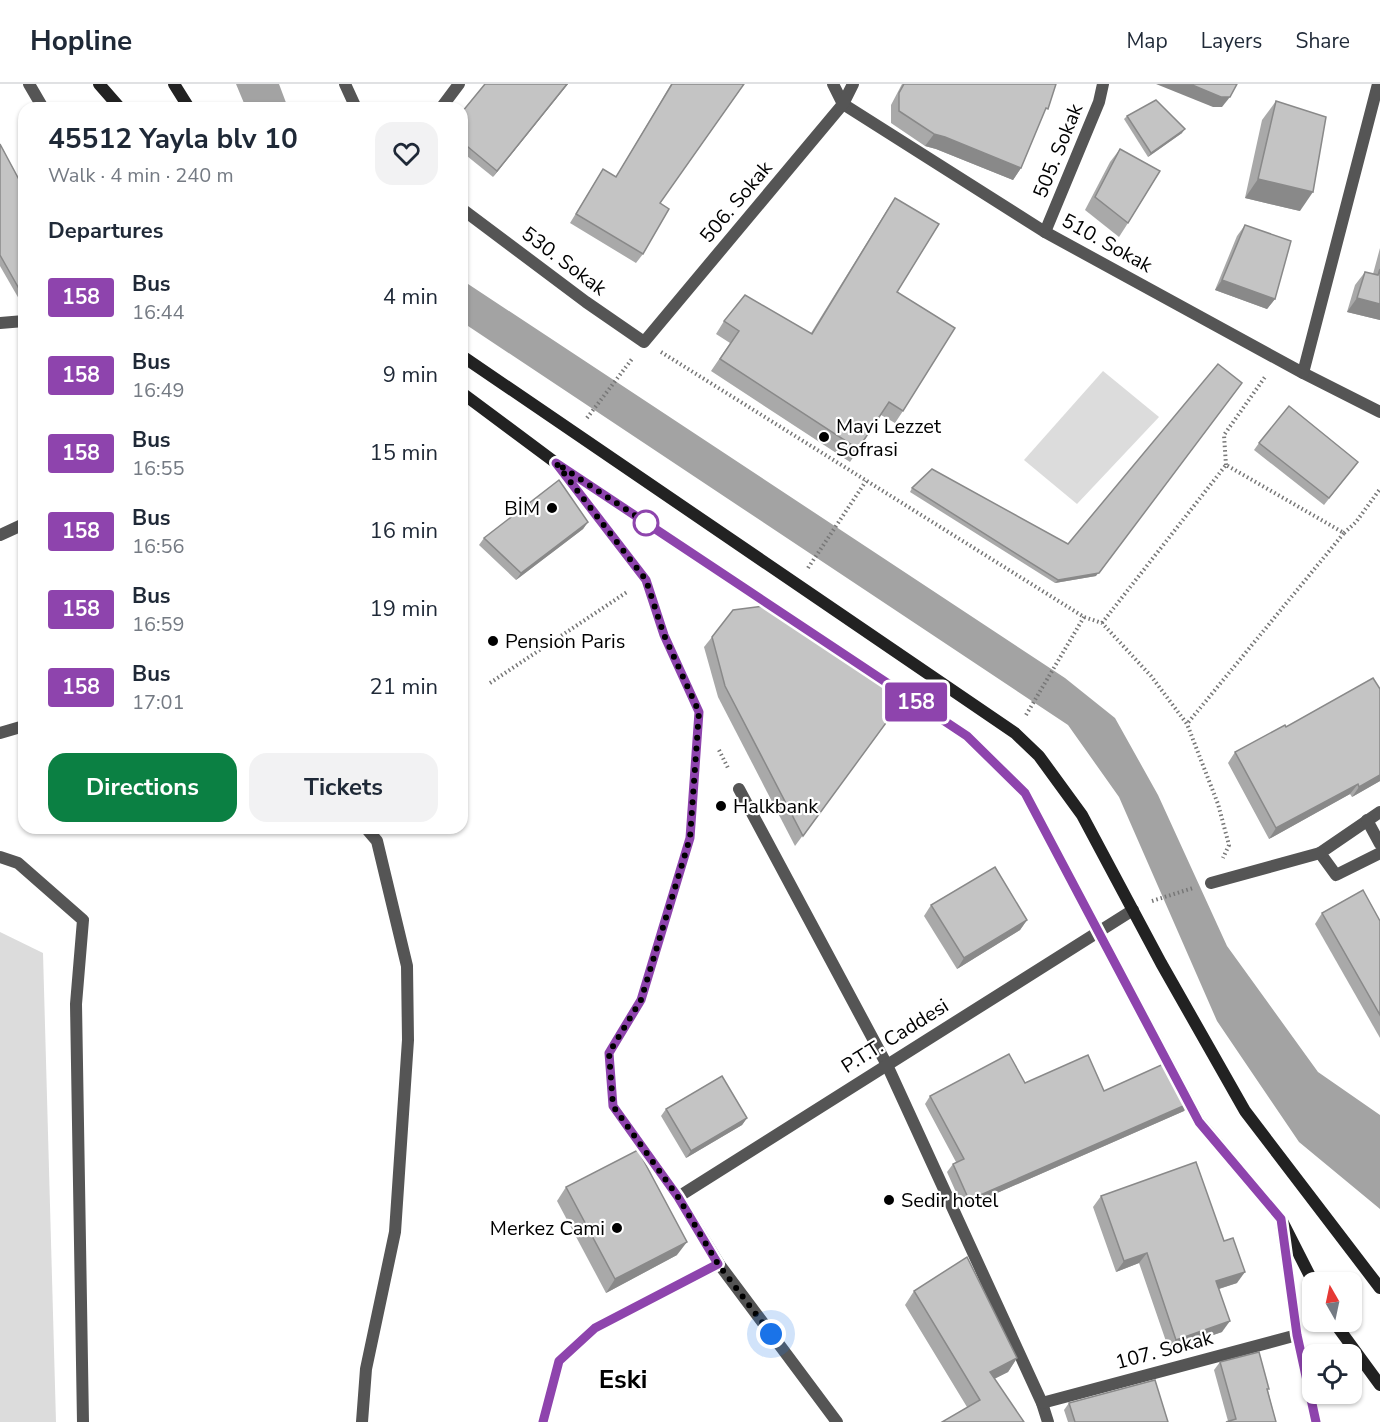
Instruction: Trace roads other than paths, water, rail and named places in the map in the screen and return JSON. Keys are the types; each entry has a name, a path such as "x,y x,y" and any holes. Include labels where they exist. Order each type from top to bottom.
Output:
{"street":[{"path":"29,84 40,102"},
{"path":"99,84 115,102"},
{"path":"174,84 185,102"},
{"path":"345,84 353,102"},
{"path":"446,102 459,84"},
{"path":"833,84 843,104"},
{"name":"506. Sokak","path":"644,342 843,104 853,84"},
{"name":"505. Sokak","path":"1045,232 1099,102 1104,84"},
{"path":"1303,373 1378,84"},
{"name":"510. Sokak","path":"843,104 1045,232 1303,373 1380,412"},
{"name":"530. Sokak","path":"468,214 585,302 644,342"},
{"path":"0,323 18,322"},
{"path":"468,360 1015,733 1039,756 1082,815 1245,1111 1380,1288"},
{"path":"468,397 556,463 967,736 1025,793 1199,1122 1281,1219 1308,1272"},
{"path":"556,463 646,580 664,635 699,712 690,838 641,1000 609,1053 613,1106 678,1197 718,1264 837,1422"},
{"path":"0,535 18,527"},
{"path":"0,733 18,728"},
{"path":"739,789 886,1065 1042,1403 1048,1422"},
{"path":"1210,883 1320,853 1380,812"},
{"path":"1367,820 1380,844"},
{"path":"362,1422 366,1369 395,1232 408,1040 406,966 377,841 371,834"},
{"path":"1320,853 1336,875 1380,853"},
{"path":"0,857 18,863 83,920 76,1004 83,1422"},
{"name":"P.T.T. Caddesi","path":"678,1197 1133,910"},
{"path":"1281,1219 1297,1335 1316,1422"},
{"path":"543,1422 559,1361 595,1328 718,1264"},
{"path":"1341,1332 1380,1385"},
{"name":"107. Sokak","path":"1042,1403 1297,1335"}],"place":[{"name":"Mavi Lezzet Sofrasi","path":"824,437"},
{"name":"BİM","path":"552,508"},
{"name":"Pension Paris","path":"493,641"},
{"name":"Halkbank","path":"721,806"},
{"name":"Sedir hotel","path":"889,1200"},
{"name":"Merkez Cami","path":"617,1228"}],"district":[{"name":"Eski","path":"623,1379"}]}
